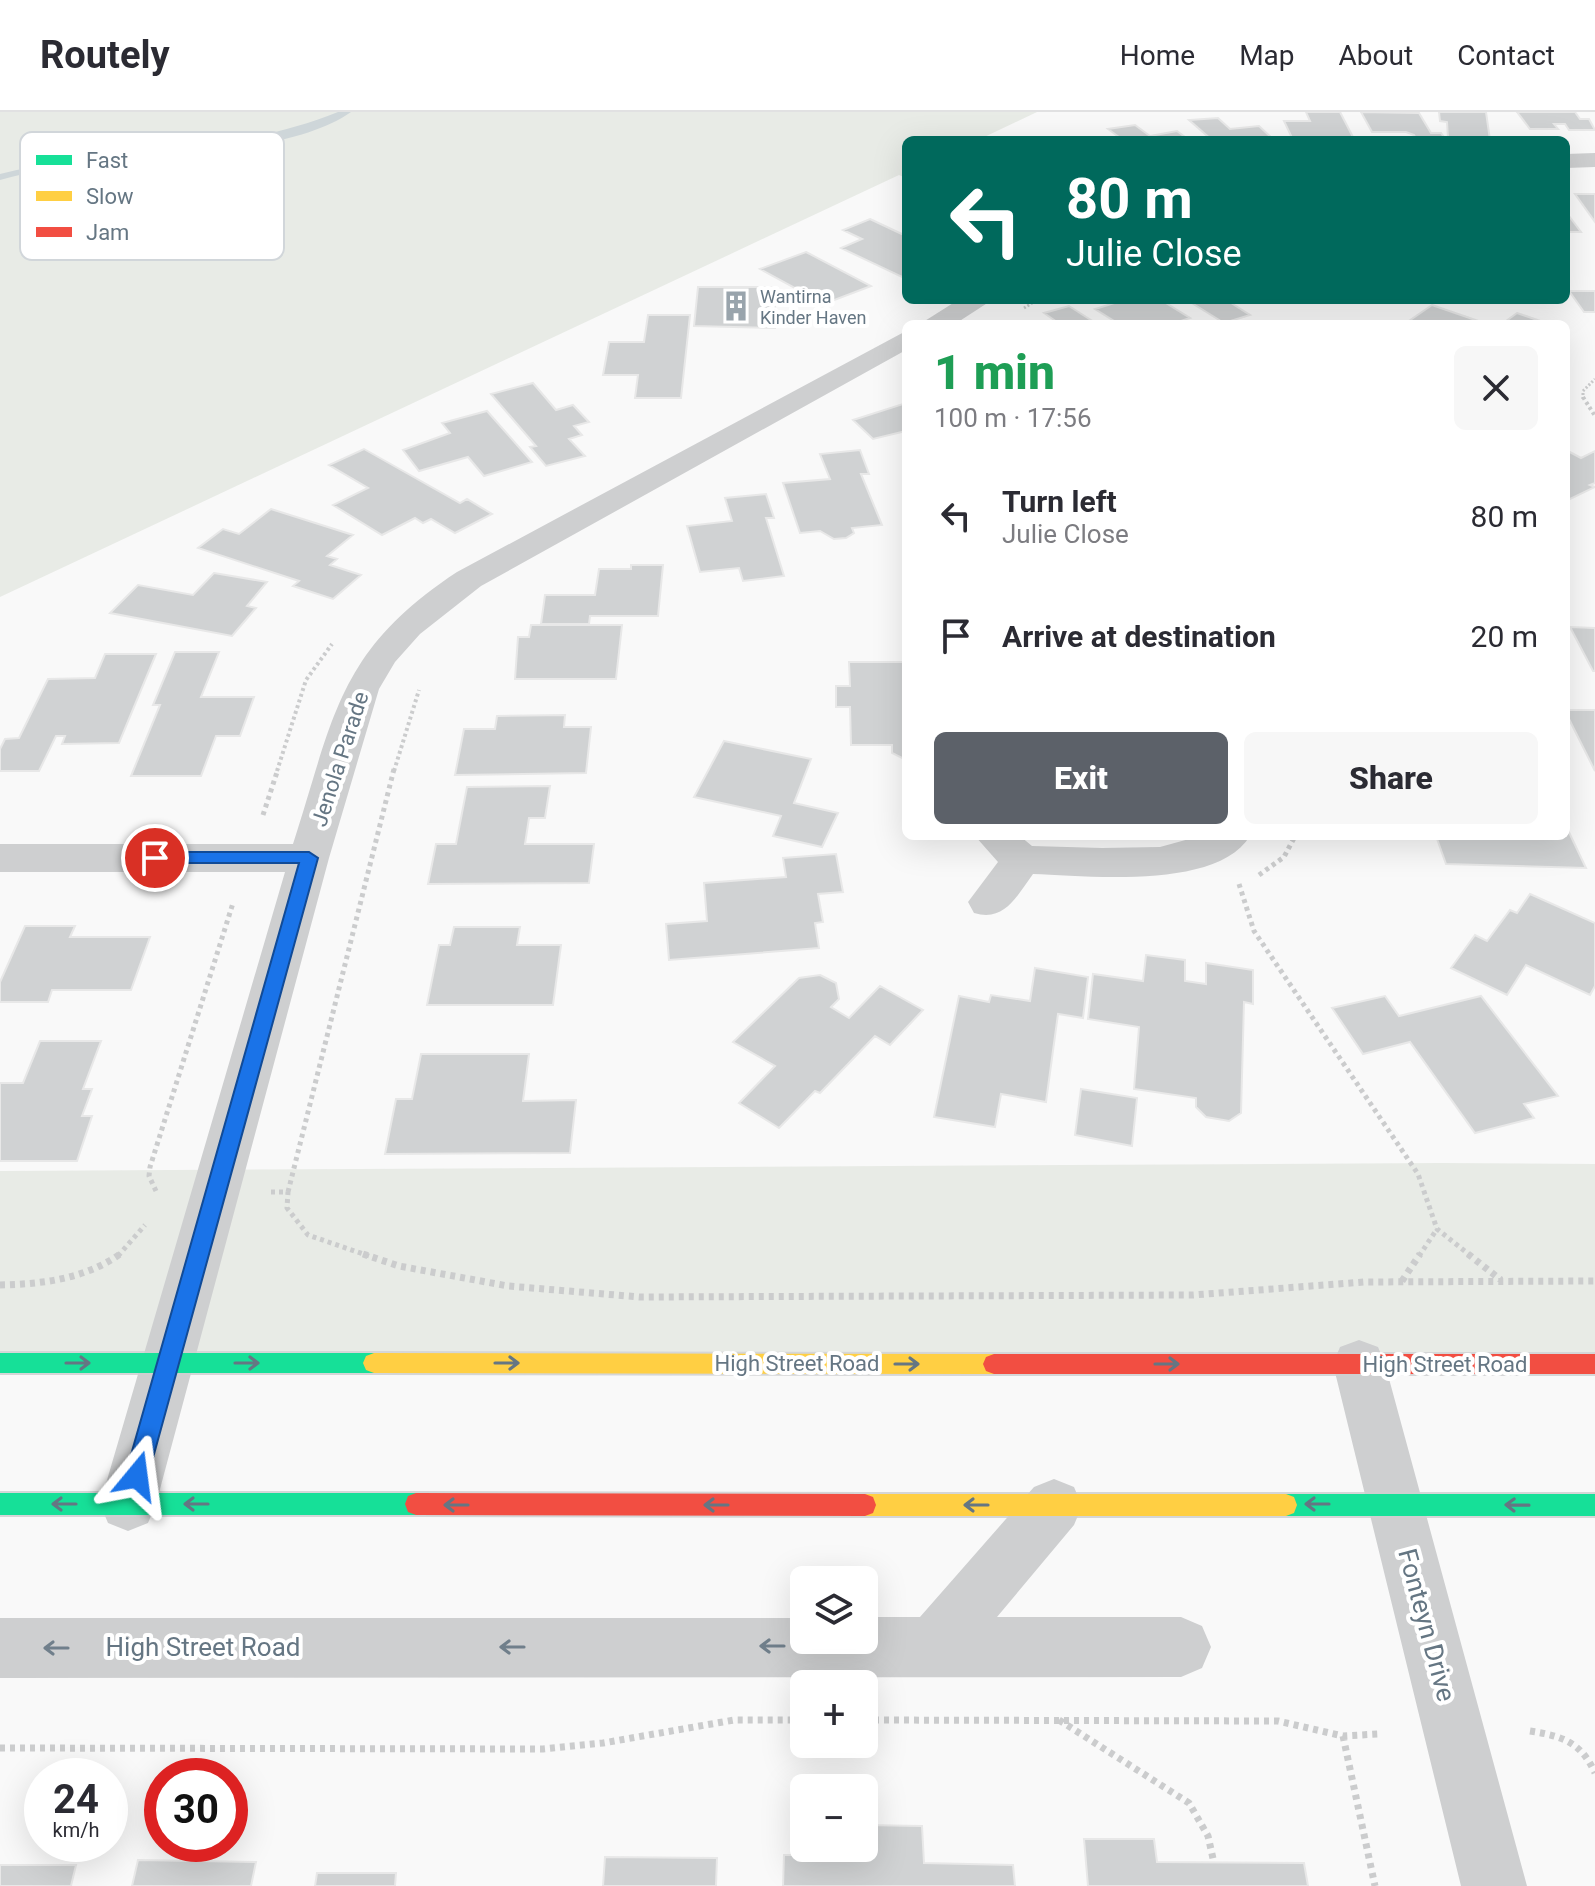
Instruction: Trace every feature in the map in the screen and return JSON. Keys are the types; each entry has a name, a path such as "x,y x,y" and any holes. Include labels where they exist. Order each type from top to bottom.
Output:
{"main road":[{"name":"High Street Road","path":"0,1363 1595,1364"},
{"path":"0,1504 1595,1505"}],"street":[{"path":"1570,161 1595,160"},
{"path":"941,320 971,304"},
{"name":"Jenola Parade","path":"128,1504 309,858 361,689 384,651 419,615 483,571 902,341"},
{"path":"989,902 1008,848 1162,860 1215,849 1225,840"},
{"path":"0,858 309,858"},
{"name":"Fonteyn Drive","path":"1359,1364 1494,1886"},
{"path":"934,1646 1054,1506"},
{"name":"High Street Road","path":"0,1648 1181,1647"}],"path":[{"path":"1595,379 1583,391 1583,401 1595,416"},
{"path":"421,685 399,751 288,1192 287,1208 308,1235 399,1266 508,1286 640,1297 1193,1295 1401,1281 1595,1281"},
{"path":"1234,877 1254,931 1418,1174 1437,1229 1502,1281"},
{"path":"153,1202 156,1191 149,1176 150,1167 237,890"},
{"path":"156,1191 167,1191"},
{"path":"258,1192 288,1192"},
{"path":"0,1285 50,1282 94,1269 128,1248 139,1236 149,1213"},
{"path":"1401,1281 1437,1229"},
{"path":"0,1748 543,1749 603,1743 734,1720 790,1720"},
{"path":"878,1720 1278,1721 1343,1736 1378,1734"},
{"path":"1058,1720 1189,1803 1208,1836 1214,1863"},
{"path":"1530,1731 1566,1737 1580,1745 1595,1773"},
{"path":"1343,1736 1375,1886"}],"shaded area":[{"path":"0,112 1037,112 986,136 902,136 902,176 899,175 0,597"},
{"path":"1595,1164 1595,1364 0,1363 0,1171"}],"building":[{"path":"1306,112 1340,112 1352,136 1291,136 1284,121 1310,121"},
{"path":"1361,112 1419,113 1431,133 1443,136 1415,136 1406,132 1372,132"},
{"path":"1439,112 1486,112 1489,136 1448,136 1447,122 1440,121"},
{"path":"1517,112 1575,112 1580,119 1589,119 1595,130 1569,130 1565,124 1554,124 1558,129 1530,129"},
{"path":"1218,118 1230,129 1259,126 1270,136 1207,136 1189,120"},
{"path":"1135,125 1150,136 1118,136 1108,129"},
{"path":"1177,131 1184,136 1150,136"},
{"path":"1575,194 1595,194 1595,222"},
{"path":"1570,217 1581,232 1570,232"},
{"path":"870,219 902,234 902,277 841,248 862,239 843,230"},
{"path":"806,252 871,286 824,304 760,269"},
{"name":"Wantirna Kinder Haven","path":"698,287 775,287 775,328 694,326"},
{"path":"1570,291 1595,291 1595,312 1584,312"},
{"path":"1111,304 1167,304 1190,318 1113,320 1095,309"},
{"path":"1193,304 1233,304 1250,315 1234,320 1219,320"},
{"path":"1432,305 1475,320 1410,320"},
{"path":"1069,306 1091,320 1054,320 1044,313"},
{"path":"1517,313 1537,320 1507,320"},
{"path":"648,315 690,315 681,398 635,398 638,375 603,375 609,342 644,342"},
{"path":"533,383 556,410 573,405 589,422 574,426 582,435 569,439 585,456 546,466 530,447 536,446 491,394"},
{"path":"902,404 902,432 873,439 853,420"},
{"path":"487,411 532,462 484,476 468,457 419,471 403,450 450,433 442,423"},
{"path":"364,449 460,503 467,499 492,514 455,533 431,519 423,523 415,518 382,535 333,505 368,488 329,465"},
{"path":"860,450 869,474 861,474 882,525 852,528 854,533 846,538 834,539 820,531 800,533 783,483 830,479 820,454"},
{"path":"1595,451 1595,483 1590,485 1595,487 1570,499 1570,452 1581,458"},
{"path":"766,494 774,518 766,518 784,576 743,581 739,568 700,572 687,526 732,521 725,498"},
{"path":"271,509 353,535 327,556 337,559 330,565 361,575 333,599 293,586 299,581 198,548 223,529 239,534"},
{"path":"631,565 663,565 658,616 590,616 589,624 541,624 545,595 595,595 599,569 631,569"},
{"path":"214,573 267,582 247,606 256,608 232,636 110,613 138,585 193,595"},
{"path":"531,625 622,625 616,679 515,679 518,637 529,637"},
{"path":"1570,627 1595,628 1595,671 1593,671"},
{"path":"175,652 219,652 201,697 254,697 240,736 216,736 201,776 131,776 160,705 153,705"},
{"path":"105,654 156,654 119,743 62,744 65,736 56,736 39,771 0,771 0,749 5,739 19,738 48,679 95,678"},
{"path":"849,662 902,662 902,758 892,753 892,745 851,745 850,707 836,707 836,686 850,686"},
{"path":"1570,710 1595,710 1595,771 1570,721"},
{"path":"565,715 564,727 591,727 586,773 455,775 464,729 495,729 497,716"},
{"path":"724,741 811,759 794,803 838,813 822,847 773,836 781,816 694,797"},
{"path":"550,786 545,818 529,818 525,844 594,844 589,883 428,884 436,844 456,844 467,787"},
{"path":"1570,834 1586,868 1446,864 1437,840 1570,840"},
{"path":"836,854 843,892 818,894 823,922 815,923 819,948 669,960 666,924 707,921 704,883 786,877 783,858"},
{"path":"1530,894 1595,923 1595,986 1590,995 1526,965 1507,995 1451,968 1475,935 1487,941 1510,910 1517,913"},
{"path":"25,926 75,926 70,937 150,937 131,990 52,990 48,1002 0,1002 0,982"},
{"path":"454,927 520,927 517,945 561,945 553,1005 427,1005 439,945 450,945"},
{"path":"1146,955 1185,960 1185,981 1206,984 1206,963 1253,970 1253,1004 1244,1002 1241,1113 1229,1121 1206,1117 1196,1107 1196,1098 1134,1089 1139,1027 1088,1019 1093,974 1143,981"},
{"path":"1035,968 1088,977 1083,1018 1058,1014 1046,1102 1001,1094 995,1127 934,1117 959,996 989,1002 991,995 1030,1001"},
{"path":"820,975 836,983 839,999 831,1007 849,1018 880,986 923,1010 890,1045 875,1036 820,1093 815,1091 779,1128 739,1103 775,1066 733,1042 799,978"},
{"path":"1385,996 1399,1016 1481,996 1558,1096 1524,1104 1534,1118 1475,1133 1410,1042 1363,1054 1332,1008"},
{"path":"40,1041 101,1041 83,1089 92,1089 82,1116 92,1116 77,1161 0,1161 0,1083 23,1083"},
{"path":"421,1054 529,1054 523,1101 576,1100 570,1153 385,1154 396,1099 412,1099"},
{"path":"1081,1089 1137,1098 1132,1146 1075,1135"},
{"path":"878,1825 922,1826 924,1863 1013,1865 1015,1886 783,1886 784,1855 790,1855 790,1862 878,1862"},
{"path":"1084,1839 1154,1839 1157,1862 1304,1863 1308,1886 1088,1886"},
{"path":"605,1857 717,1858 716,1886 603,1886"},
{"path":"138,1860 256,1862 251,1886 132,1886"},
{"path":"0,1865 76,1865 71,1886 0,1886"},
{"path":"317,1873 396,1873 395,1886 315,1886"}],"waterway":[{"path":"284,134 346,112"},
{"path":"0,177 20,172"}],"traffic: fast":[{"path":"0,1363 374,1363"},
{"path":"0,1504 416,1504"},
{"path":"1286,1505 1595,1505"}],"traffic: slow":[{"path":"374,1363 994,1364"},
{"path":"865,1505 1286,1505"}],"traffic: jam":[{"path":"994,1364 1595,1364"},
{"path":"416,1504 865,1505"}],"place":[{"name":"Wantirna Kinder Haven","path":"736,306"}],"route":[{"path":"137,1476 309,858 155,858"}]}
